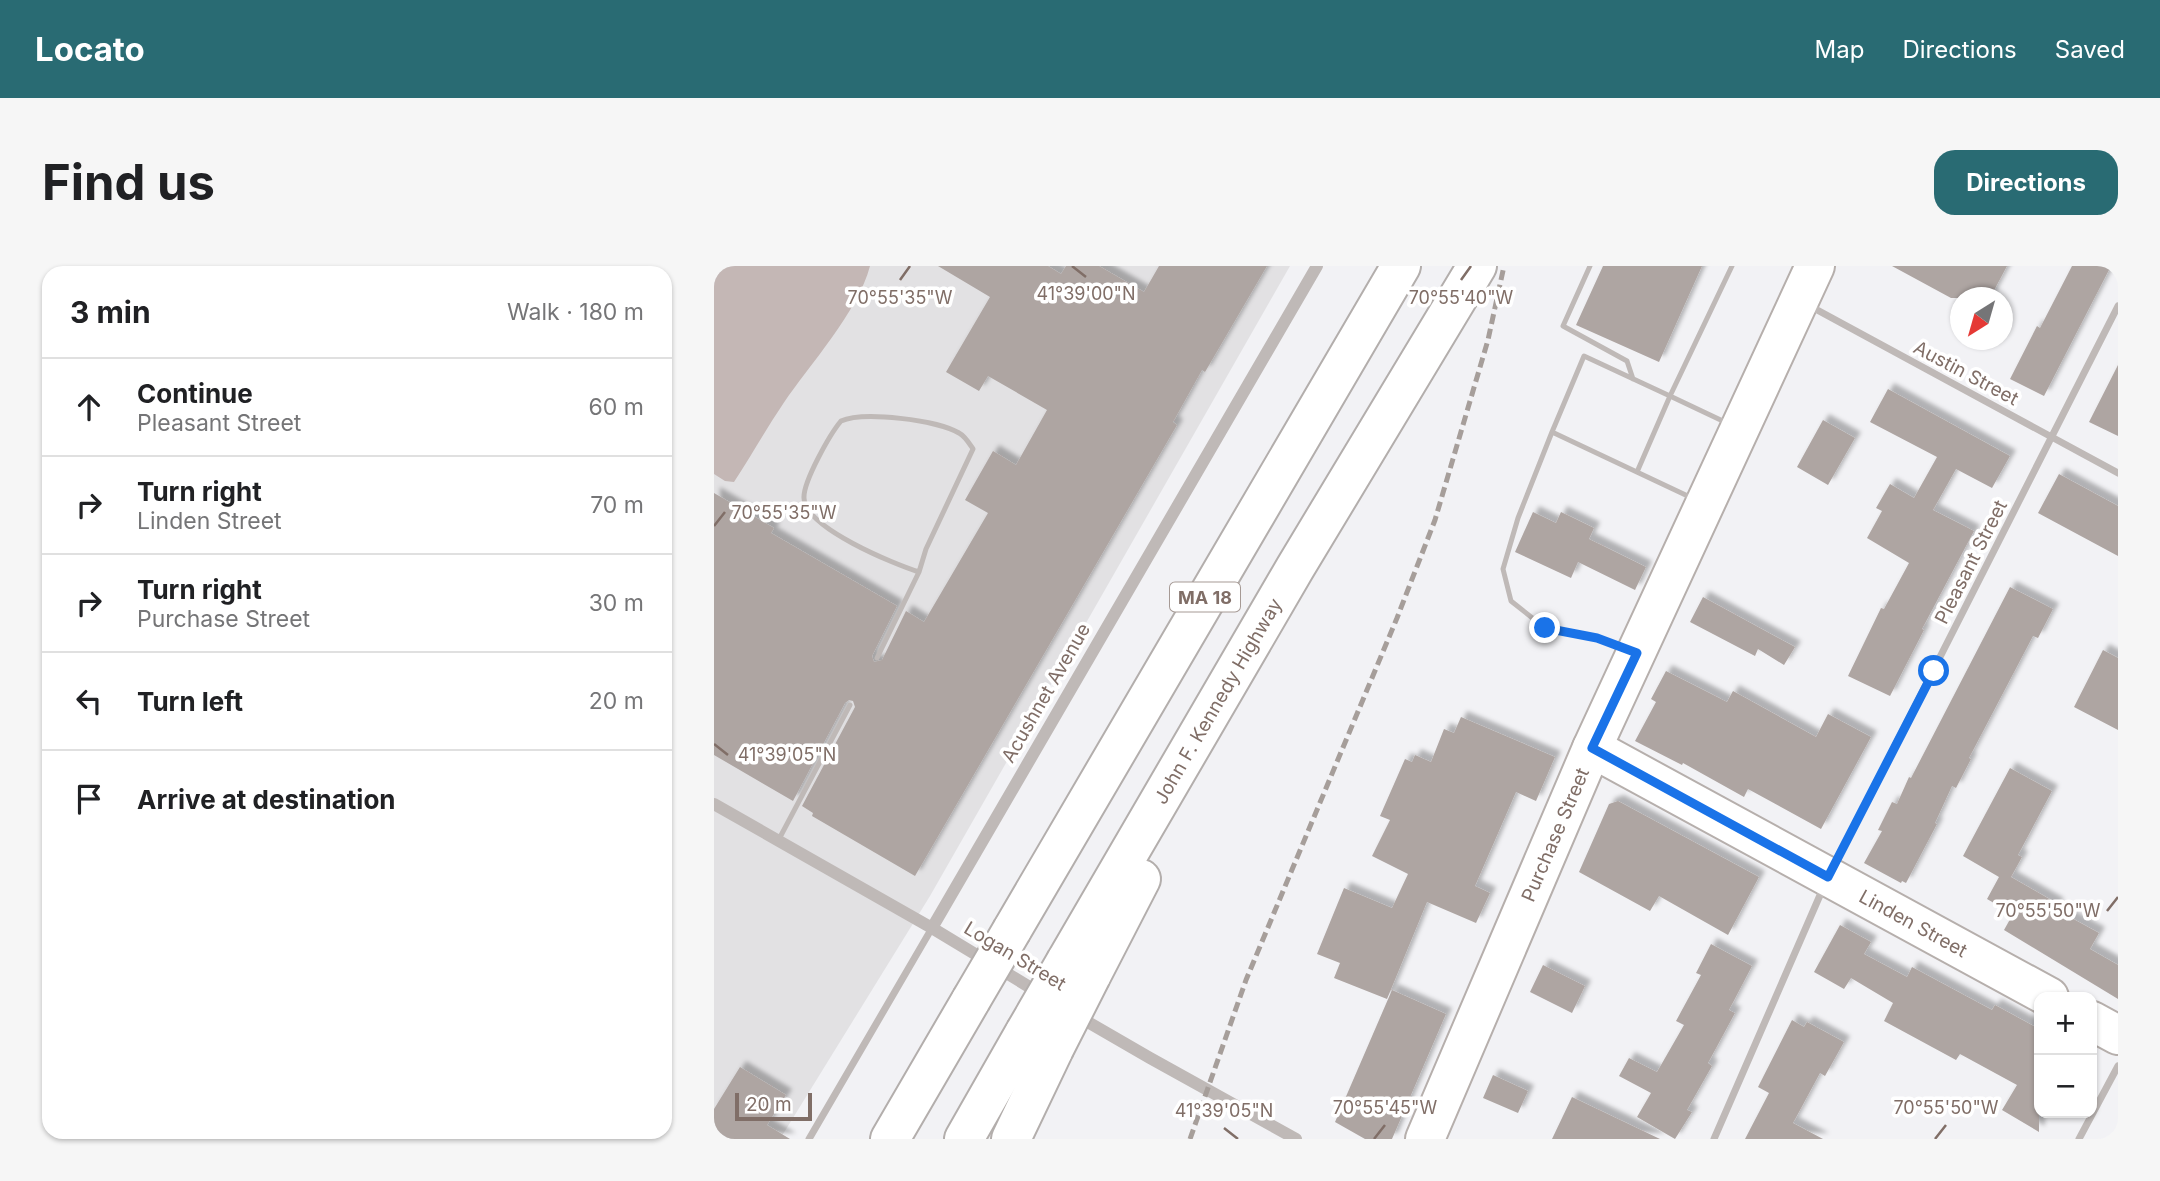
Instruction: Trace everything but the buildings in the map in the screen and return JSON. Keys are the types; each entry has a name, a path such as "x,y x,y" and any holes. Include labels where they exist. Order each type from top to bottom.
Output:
{"main road":[{"name":"MA 18","path":"890,1139 1401,266"},
{"name":"John F. Kennedy Highway","path":"964,1139 1039,1040 1223,691 1477,266"},
{"name":"Purchase Street","path":"1425,1139 1592,748 1815,266"},
{"name":"Linden Street","path":"1592,748 2040,992"},
{"path":"2097,1024 2118,1035"},
{"path":"1011,1139 1039,1040"}],"street":[{"name":"Acushnet Avenue","path":"809,1139 1317,266"},
{"name":"Austin Street","path":"1799,300 2118,473"},
{"name":"Pleasant Street","path":"1714,1139 1828,877 2118,306"},
{"name":"Logan Street","path":"714,804 932,928 1116,1039 1296,1139"},
{"path":"2079,1139 2118,1066"}],"lane":[{"path":"1590,266 1563,326 1627,361 1633,379"},
{"path":"1637,472 1732,266"},
{"path":"1637,653 1597,638 1545,628 1511,601 1503,569 1518,518 1584,356 1740,429"},
{"path":"877,658 919,572 926,548 973,449 961,433 936,423 862,416 841,421 811,472 804,498 809,512 827,527 869,553 919,572"},
{"path":"1552,432 1705,504"},
{"path":"778,841 850,705"}],"shaded area":[{"path":"714,266 1290,266 930,896 780,1139 714,1139"},
{"path":"714,266 870,266 864,283 844,319 783,404 734,482 725,481 714,474"}],"railway":[{"path":"1190,1139 1246,980 1435,520 1488,340 1504,266"}],"route":[{"path":"1545,628 1597,638 1637,653 1592,748 1828,877 1934,671"}]}
